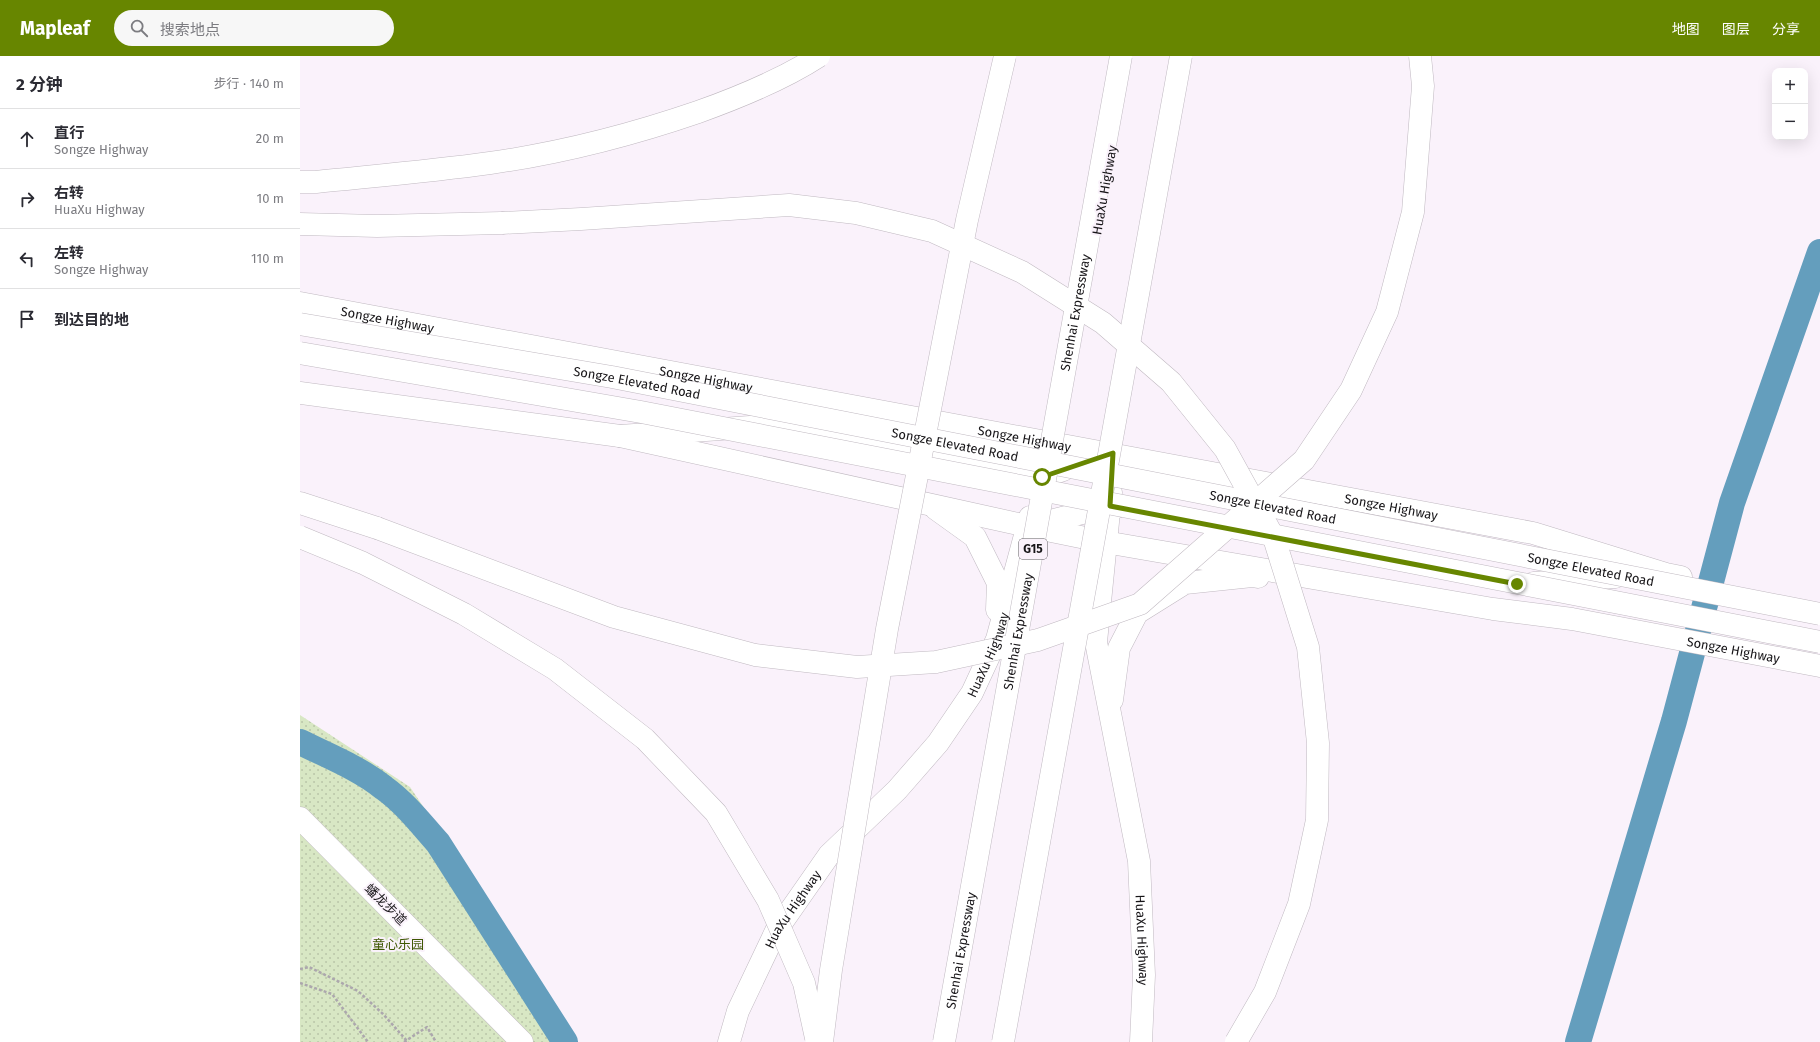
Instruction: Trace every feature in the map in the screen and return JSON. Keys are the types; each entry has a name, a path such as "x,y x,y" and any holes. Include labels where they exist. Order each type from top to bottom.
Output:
{"main road":[{"path":"300,182 316,182 490,163 572,148 664,124 732,100 797,70 819,56"},
{"path":"822,1042 831,970 888,629 967,220 1005,56"},
{"name":"Shenhai Expressway","path":"944,1042 1122,56"},
{"name":"HuaXu Highway","path":"729,1042 738,1011 776,931 829,855 897,790 938,743 972,693 996,639 1051,442 1090,268 1128,56"},
{"name":"HuaXu Highway","path":"1141,1042 1144,975 1139,861 1096,642 1105,542 1110,506 1113,453 1134,278 1174,56"},
{"path":"1003,1042 1181,56"},
{"path":"300,503 377,528 614,617 755,656 857,667 936,662 1038,640 1140,604 1304,460 1351,390 1387,312 1413,212 1423,86 1420,56"},
{"path":"300,224 377,226 502,223 789,205 856,213 932,231 1022,272 1103,323 1171,382 1225,449 1274,538 1308,647 1318,743 1317,820 1299,904 1265,992 1236,1042"},
{"name":"Songze Highway","path":"300,303 1113,453 1533,533 1666,574 1820,604"},
{"name":"Songze Elevated Road","path":"300,324 612,377 1820,614"},
{"path":"300,354 641,412 1820,642"},
{"name":"Songze Highway","path":"300,393 620,436 778,425 1042,477 1113,453"},
{"path":"620,436 1105,542 1493,609"},
{"path":"930,504 975,537 998,582 996,639"},
{"name":"Songze Highway","path":"1027,526 1110,506 1517,584 1666,574"},
{"path":"300,537 362,563 464,614 555,669 645,739 716,813 768,900 804,983 817,1042"},
{"path":"1110,719 1120,648 1137,613 1185,584 1252,576 1493,609"},
{"name":"Songze Highway","path":"1493,609 1572,619 1820,666"},
{"name":"蟠龙步道","path":"300,818 522,1042"}],"path":[{"path":"300,969 309,967 358,991 383,1014 408,1042"},
{"path":"300,982 332,994 368,1042"},
{"path":"404,1042 427,1027 436,1042"}],"green space":[{"name":"童心乐园","path":"300,715 410,787 527,960 575,1042 300,1042"}],"waterway":[{"path":"1578,1042 1674,721 1732,503 1820,252"},
{"path":"300,742 364,774 392,794 419,821 438,843 565,1042"}],"route":[{"path":"1042,477 1113,453 1110,506 1517,584"}]}
